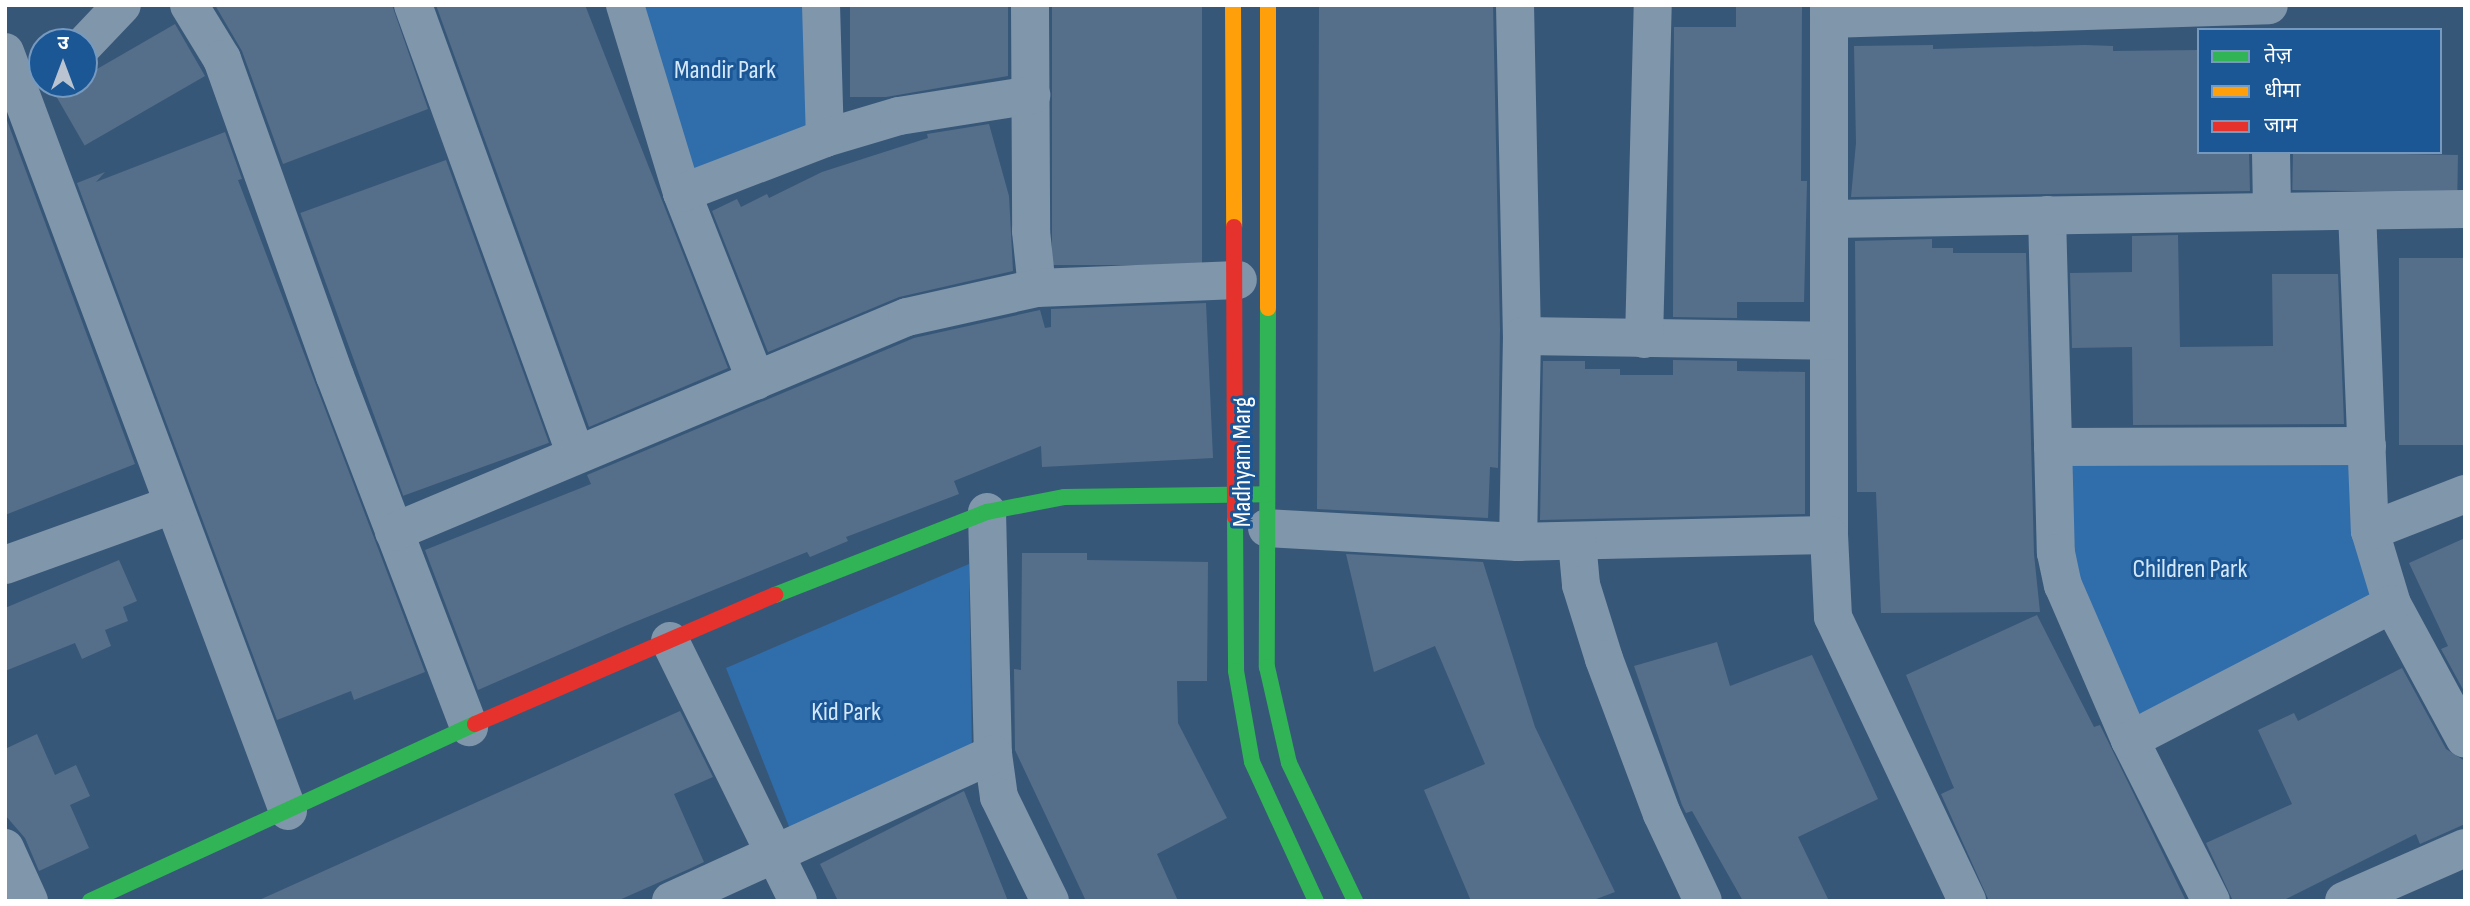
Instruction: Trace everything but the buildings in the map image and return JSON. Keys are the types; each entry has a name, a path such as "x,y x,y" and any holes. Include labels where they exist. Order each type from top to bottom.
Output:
{"street":[{"path":"98,30 122,5"},
{"path":"190,5 222,59 394,532 469,727"},
{"path":"413,5 575,452"},
{"path":"625,5 682,193 756,381"},
{"path":"821,5 825,138"},
{"path":"1030,5 1031,231 1037,288"},
{"name":"Madhyam Marg","path":"1233,5 1238,280 1234,495 1236,671 1252,762 1316,901"},
{"name":"Madhyam Marg","path":"1268,5 1267,667 1289,763 1354,901"},
{"path":"1515,5 1522,336 1518,542"},
{"path":"1644,339 1653,5"},
{"path":"1967,901 1833,617 1829,535 1829,12 2030,9 2269,14"},
{"path":"5,52 28,82"},
{"path":"682,193 825,138 899,116 1031,95"},
{"path":"38,98 172,505 288,811"},
{"path":"2272,154 2272,212"},
{"path":"1831,219 2465,209"},
{"path":"2357,211 2370,531 2392,604 2465,739"},
{"path":"2047,215 2056,554 2063,585 2130,740 2211,901"},
{"path":"394,532 575,452 756,381 907,317 1037,288 1238,280"},
{"path":"1522,336 1829,341"},
{"path":"2053,447 2367,446"},
{"path":"90,901 469,727 909,539 986,512 1065,497 1234,495 1267,511 1518,542 1829,535"},
{"path":"2370,531 2465,495"},
{"path":"5,565 172,505"},
{"path":"986,512 993,754 999,797 1050,901"},
{"path":"1577,541 1581,585 1604,659 1662,814 1703,901"},
{"path":"2130,740 2392,604"},
{"path":"670,641 798,901"},
{"path":"671,901 993,754"},
{"path":"5,848 29,901"},
{"path":"2347,900 2465,848"}],"green space":[{"name":"Mandir Park","path":"625,5 818,5 825,138 682,193"},
{"name":"Children Park","path":"2367,446 2392,604 2130,740 2063,585 2053,447"},
{"name":"Kid Park","path":"969,564 972,753 792,834 726,668"}],"traffic: fast":[{"path":"1268,308 1267,667 1289,763 1355,901"},
{"path":"775,595 987,512 1064,497 1267,494"},
{"path":"1235,517 1236,671 1252,762 1316,901"},
{"path":"90,901 475,724"}],"traffic: slow":[{"path":"1233,5 1234,227"},
{"path":"1268,5 1268,308"}],"traffic: jam":[{"path":"1234,227 1235,517"},
{"path":"475,724 775,595"}]}
